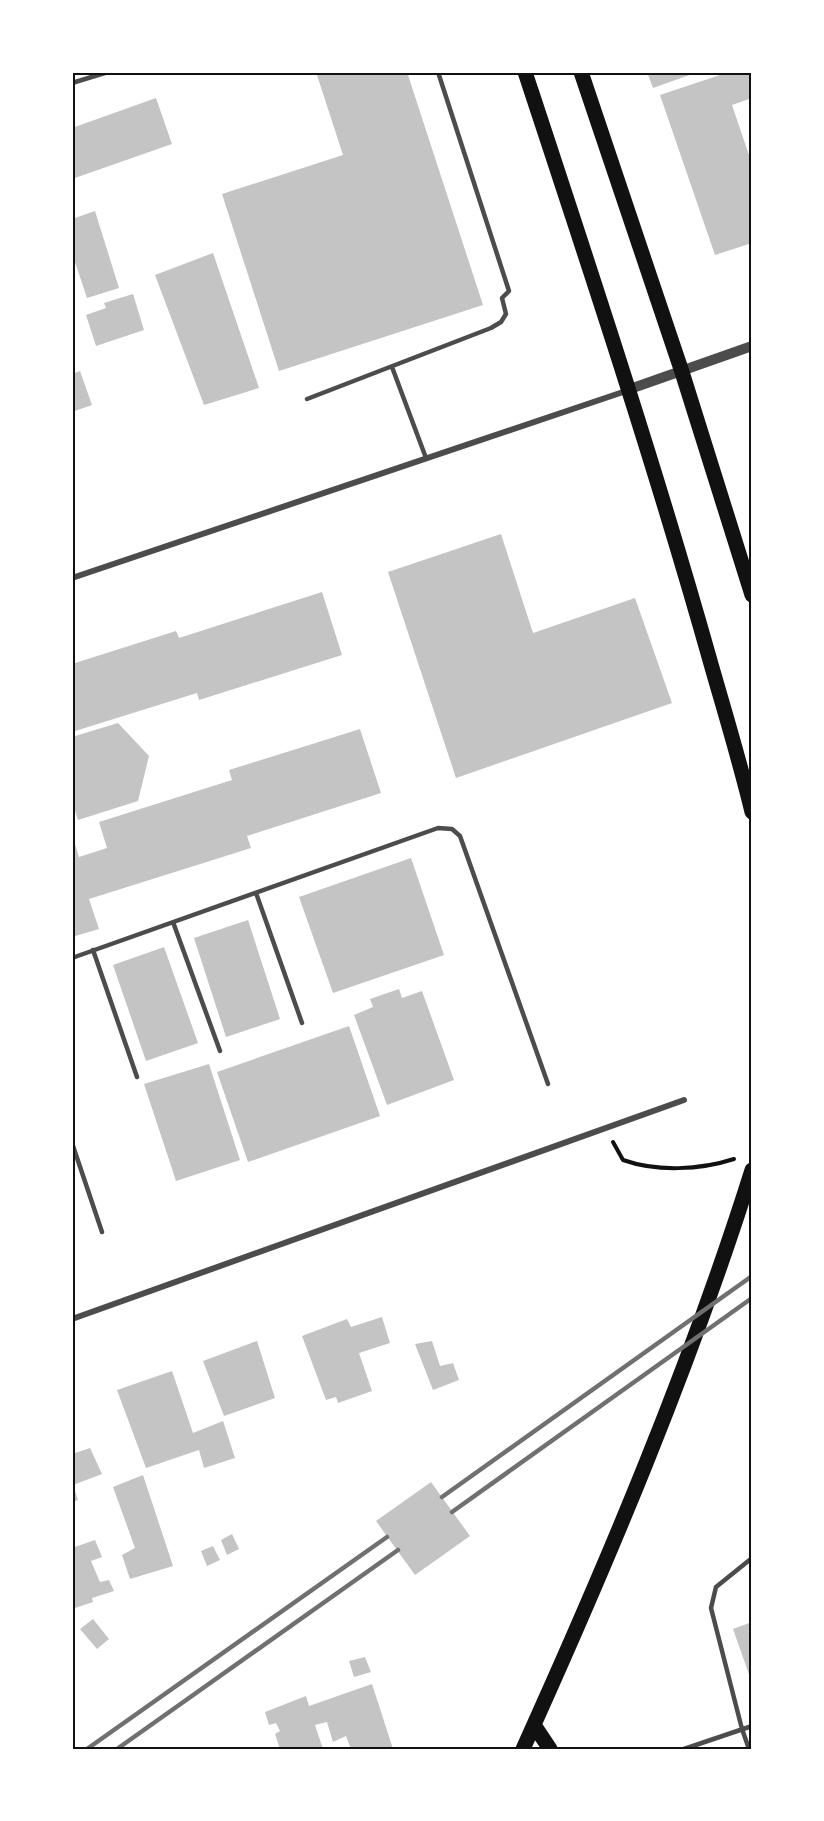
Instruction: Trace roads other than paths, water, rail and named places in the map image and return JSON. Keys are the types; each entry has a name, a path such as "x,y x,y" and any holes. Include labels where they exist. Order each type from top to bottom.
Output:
{"main road":[{"path":"525,72 630,389 741,766 752,812"},
{"path":"581,72 681,372 752,595"},
{"path":"523,1749 645,1467 737,1219 752,1170"},
{"path":"534,1725 550,1749"}],"street":[{"path":"72,578 752,346"},
{"path":"72,1319 684,1100"}],"lane":[{"path":"72,83 108,72"},
{"path":"307,399 491,328 501,322 506,314 502,298 509,291 438,72"},
{"path":"392,367 426,458"},
{"path":"72,957 438,828 452,829 460,836 548,1084"},
{"path":"256,893 302,1023"},
{"path":"173,922 220,1051"},
{"path":"93,950 137,1077"},
{"path":"72,1143 102,1232"},
{"path":"749,1749 711,1608 716,1587 752,1558"},
{"path":"684,1749 752,1726"}],"railway":[{"path":"442,1497 752,1276"},
{"path":"452,1512 752,1298"},
{"path":"87,1749 387,1537"},
{"path":"117,1749 398,1550"}]}
